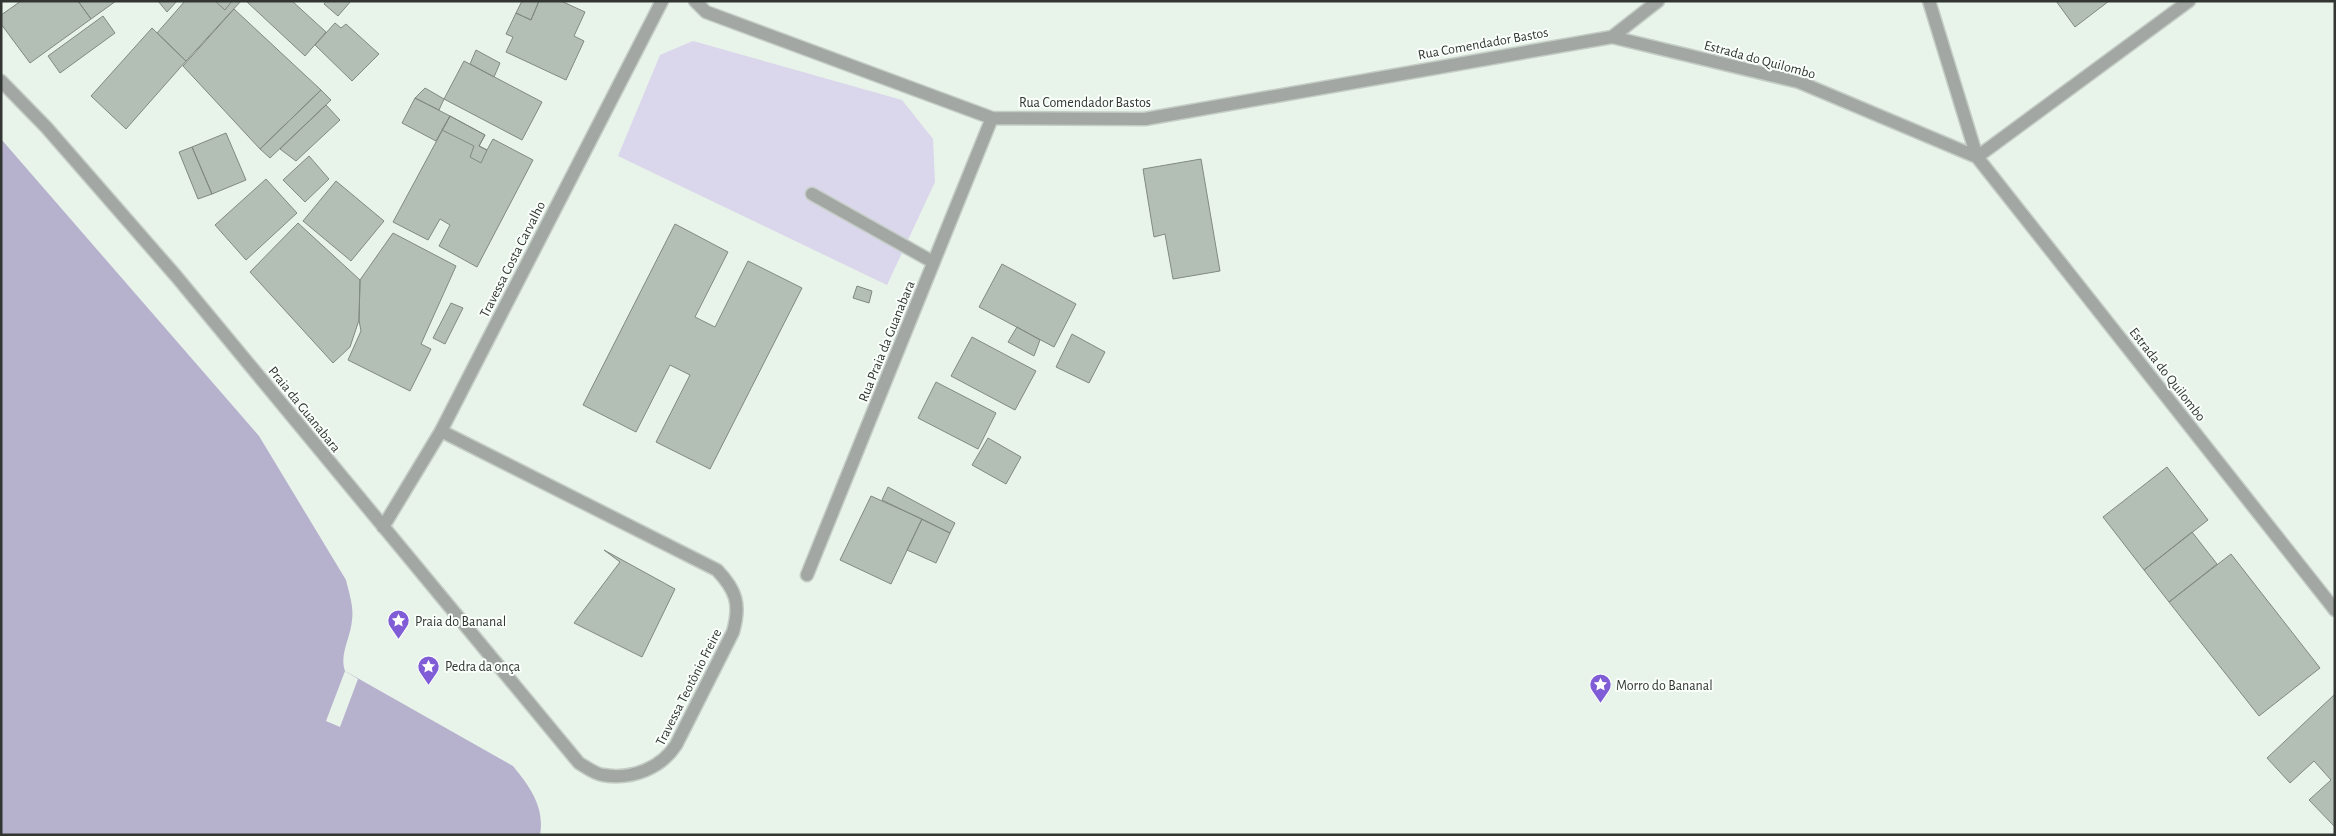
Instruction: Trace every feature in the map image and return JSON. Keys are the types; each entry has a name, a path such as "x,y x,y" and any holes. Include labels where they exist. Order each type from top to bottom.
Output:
{"street":[{"name":"Travessa Costa Carvalho","path":"383,527 441,431 662,1"},
{"name":"Rua Comendador Bastos","path":"695,1 706,12 992,118 1146,119 1612,36"},
{"path":"1612,36 1658,1"},
{"name":"Estrada do Quilombo","path":"1929,1 1977,157 2335,610"},
{"path":"1977,157 2190,1"},
{"name":"Estrada do Quilombo","path":"1612,36 1799,82 1977,157"},
{"name":"Praia da Guanabara","path":"1,80 46,127 176,276 578,763"},
{"name":"Rua Praia da Guanabara","path":"807,575 992,118"},
{"path":"812,194 933,262"},
{"name":"Travessa Teotônio Freire","path":"441,431 716,570 732,585 737,618 733,632 668,758 649,769 629,776 602,775 578,763"}],"shaded area":[{"path":"693,41 902,100 933,139 935,182 887,285 618,156 660,55"},
{"path":"1,139 259,436 346,580 351,600 352,615 343,658 345,671 513,766 535,798 540,815 540,835 1,835"}],"pier":[{"path":"345,671 358,679 340,727 326,721"}],"building":[{"path":"21,1 78,1 91,19 30,63 1,24 1,15"},
{"path":"78,1 116,1 91,19"},
{"path":"158,1 177,1 167,12"},
{"path":"185,1 241,1 186,61 157,33"},
{"path":"215,1 232,1 225,10"},
{"path":"246,1 292,1 326,32 305,56"},
{"path":"326,1 351,1 338,16 324,4"},
{"path":"522,1 539,1 531,20 516,13"},
{"path":"539,1 561,1 585,12 574,36 584,41 566,80 506,52 513,37 506,34 516,13 531,20"},
{"path":"2056,1 2109,1 2075,27"},
{"path":"234,9 321,90 260,149 183,66"},
{"path":"103,16 115,33 60,73 48,56"},
{"path":"335,23 341,28 346,24 379,54 352,81 315,45"},
{"path":"152,28 186,61 126,129 91,96"},
{"path":"476,50 500,63 494,77 470,64"},
{"path":"464,61 542,102 522,140 444,99"},
{"path":"425,88 444,99 439,110 415,98"},
{"path":"321,90 331,100 270,158 260,149"},
{"path":"415,98 450,116 436,141 402,123"},
{"path":"326,105 340,120 296,161 280,149"},
{"path":"450,116 485,135 479,146 487,150 481,163 470,157 474,146 442,130"},
{"path":"450,116 485,135 479,146 487,150 493,139 533,160 477,267 439,246 450,225 440,219 428,240 393,222"},
{"path":"226,133 246,180 212,194 192,147"},
{"path":"192,147 212,194 198,199 179,152"},
{"path":"309,156 329,179 305,202 283,180"},
{"path":"1201,159 1220,271 1173,279 1165,234 1154,237 1143,169"},
{"path":"266,179 297,213 246,260 215,225"},
{"path":"336,181 384,221 351,261 303,221"},
{"path":"298,223 360,280 359,320 350,347 333,363 250,272"},
{"path":"675,224 728,252 695,317 715,327 748,261 802,288 710,469 656,442 690,375 670,365 636,432 583,405"},
{"path":"393,233 456,266 421,344 431,349 410,391 348,360 361,331 359,320 360,280"},
{"path":"1002,264 1076,304 1054,347 979,307"},
{"path":"857,286 872,291 869,303 853,298"},
{"path":"451,303 463,308 445,344 433,338"},
{"path":"1017,327 1040,340 1034,356 1008,342"},
{"path":"1072,334 1105,352 1089,383 1056,367"},
{"path":"972,337 1036,371 1015,410 951,376"},
{"path":"936,382 996,413 978,449 918,418"},
{"path":"988,438 1021,457 1006,484 972,465"},
{"path":"2167,467 2208,520 2144,570 2103,517"},
{"path":"888,487 955,523 950,533 882,500"},
{"path":"871,496 922,519 891,584 840,560"},
{"path":"922,519 950,533 936,563 907,550"},
{"path":"2192,532 2217,564 2169,602 2144,570"},
{"path":"604,550 675,589 642,657 574,623 620,562"},
{"path":"2231,554 2320,668 2259,716 2169,602"},
{"path":"2335,694 2335,827 2309,800 2331,780 2314,761 2290,783 2267,758"}],"place":[{"name":"Praia do Bananal","path":"399,640"},
{"name":"Pedra da onça","path":"429,685"},
{"name":"Morro do Bananal","path":"1600,704"}]}
